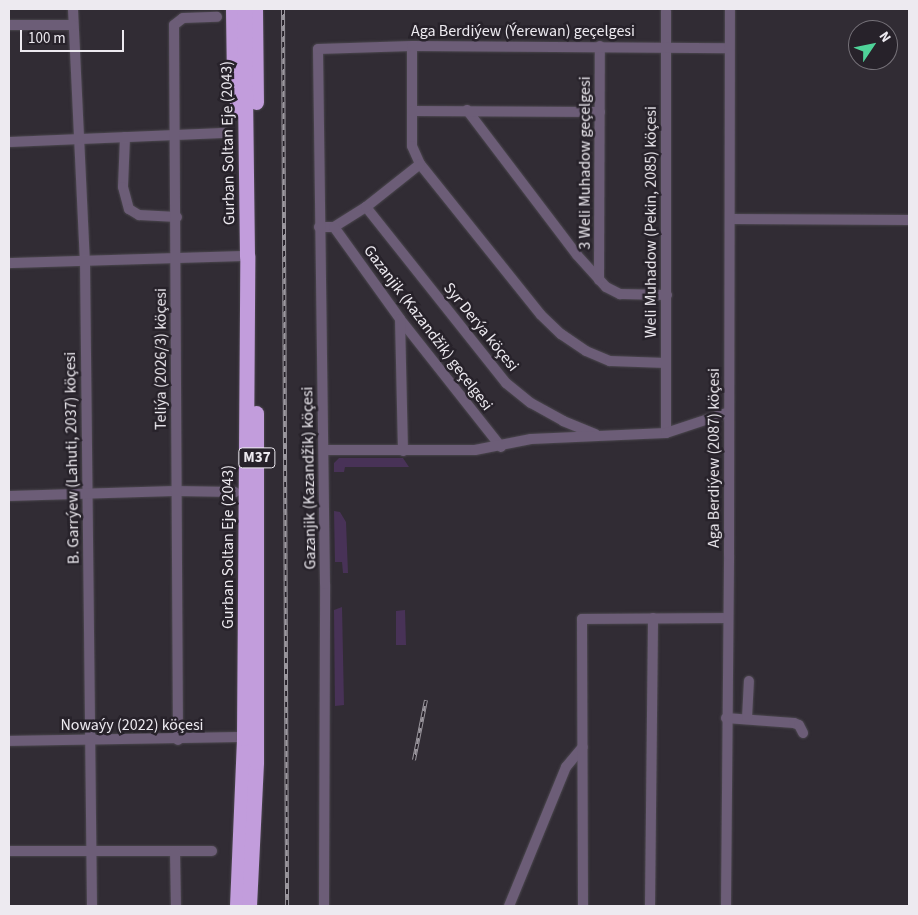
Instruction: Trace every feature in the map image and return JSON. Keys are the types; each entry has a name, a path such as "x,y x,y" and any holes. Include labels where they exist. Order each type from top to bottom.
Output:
{"highway":[{"path":"233,9 234,84 246,158"},
{"name":"Gurban Soltan Eje (2043)","path":"244,9 250,906"},
{"name":"Gurban Soltan Eje (2043)","path":"238,906 250,737 256,9"},
{"path":"251,871 260,906"}],"street":[{"name":"B. Garrýew (Lahuti, 2037) köçesi","path":"73,9 84,261 92,906"},
{"name":"Aga Berdiýew (2087) köçesi","path":"726,906 726,718 730,412 730,9"},
{"name":"Weli Muhadow (Pekin, 2085) köçesi","path":"666,11 666,433"},
{"name":"Teliýa (2026/3) köçesi","path":"178,740 175,491 177,217 174,25 182,18 217,17"},
{"path":"9,25 73,24"},
{"path":"412,46 412,146 420,164 542,315 561,334 586,351 610,361 666,363"},
{"name":"Aga Berdiýew (Ýerewan) geçelgesi","path":"318,49 412,46 665,46 729,48"},
{"name":"3 Weli Muhadow geçelgesi","path":"599,280 600,46"},
{"name":"Gazanjik (Kazandžik) köçesi","path":"318,49 319,226 324,450 324,906"},
{"path":"468,110 599,280 617,294 666,295"},
{"path":"412,111 600,112"},
{"path":"9,142 224,133"},
{"path":"125,137 122,187 129,209 139,215 177,217"},
{"path":"319,226 334,227 366,207 420,164"},
{"name":"Syr Derýa köçesi","path":"366,207 506,383 531,403 564,421 599,435"},
{"path":"730,219 909,220"},
{"name":"Gazanjik (Kazandžik) geçelgesi","path":"334,227 400,319 501,447"},
{"path":"9,263 247,256"},
{"path":"400,319 402,451"},
{"path":"324,450 475,450 501,447 531,439 666,433 730,412"},
{"path":"9,496 175,491 235,492"},
{"path":"583,906 582,618 727,618"},
{"path":"650,906 653,618"},
{"path":"747,718 749,681"},
{"path":"726,718 747,718 794,723 799,725 803,733"},
{"name":"Nowaýy (2022) köçesi","path":"9,741 178,740 250,737"},
{"path":"511,905 564,772 583,747"},
{"path":"9,851 212,851"},
{"path":"175,851 176,906"}],"shaded area":[{"path":"339,458 403,458 409,467 345,467 344,472 334,472 334,463"},
{"path":"334,511 340,512 346,522 348,573 343,573 342,562 335,562"},
{"path":"342,607 344,705 335,706 334,610"},
{"path":"405,610 406,645 396,645 396,611"}],"railway":[{"path":"283,9 287,906"},
{"path":"414,760 426,700"}]}
